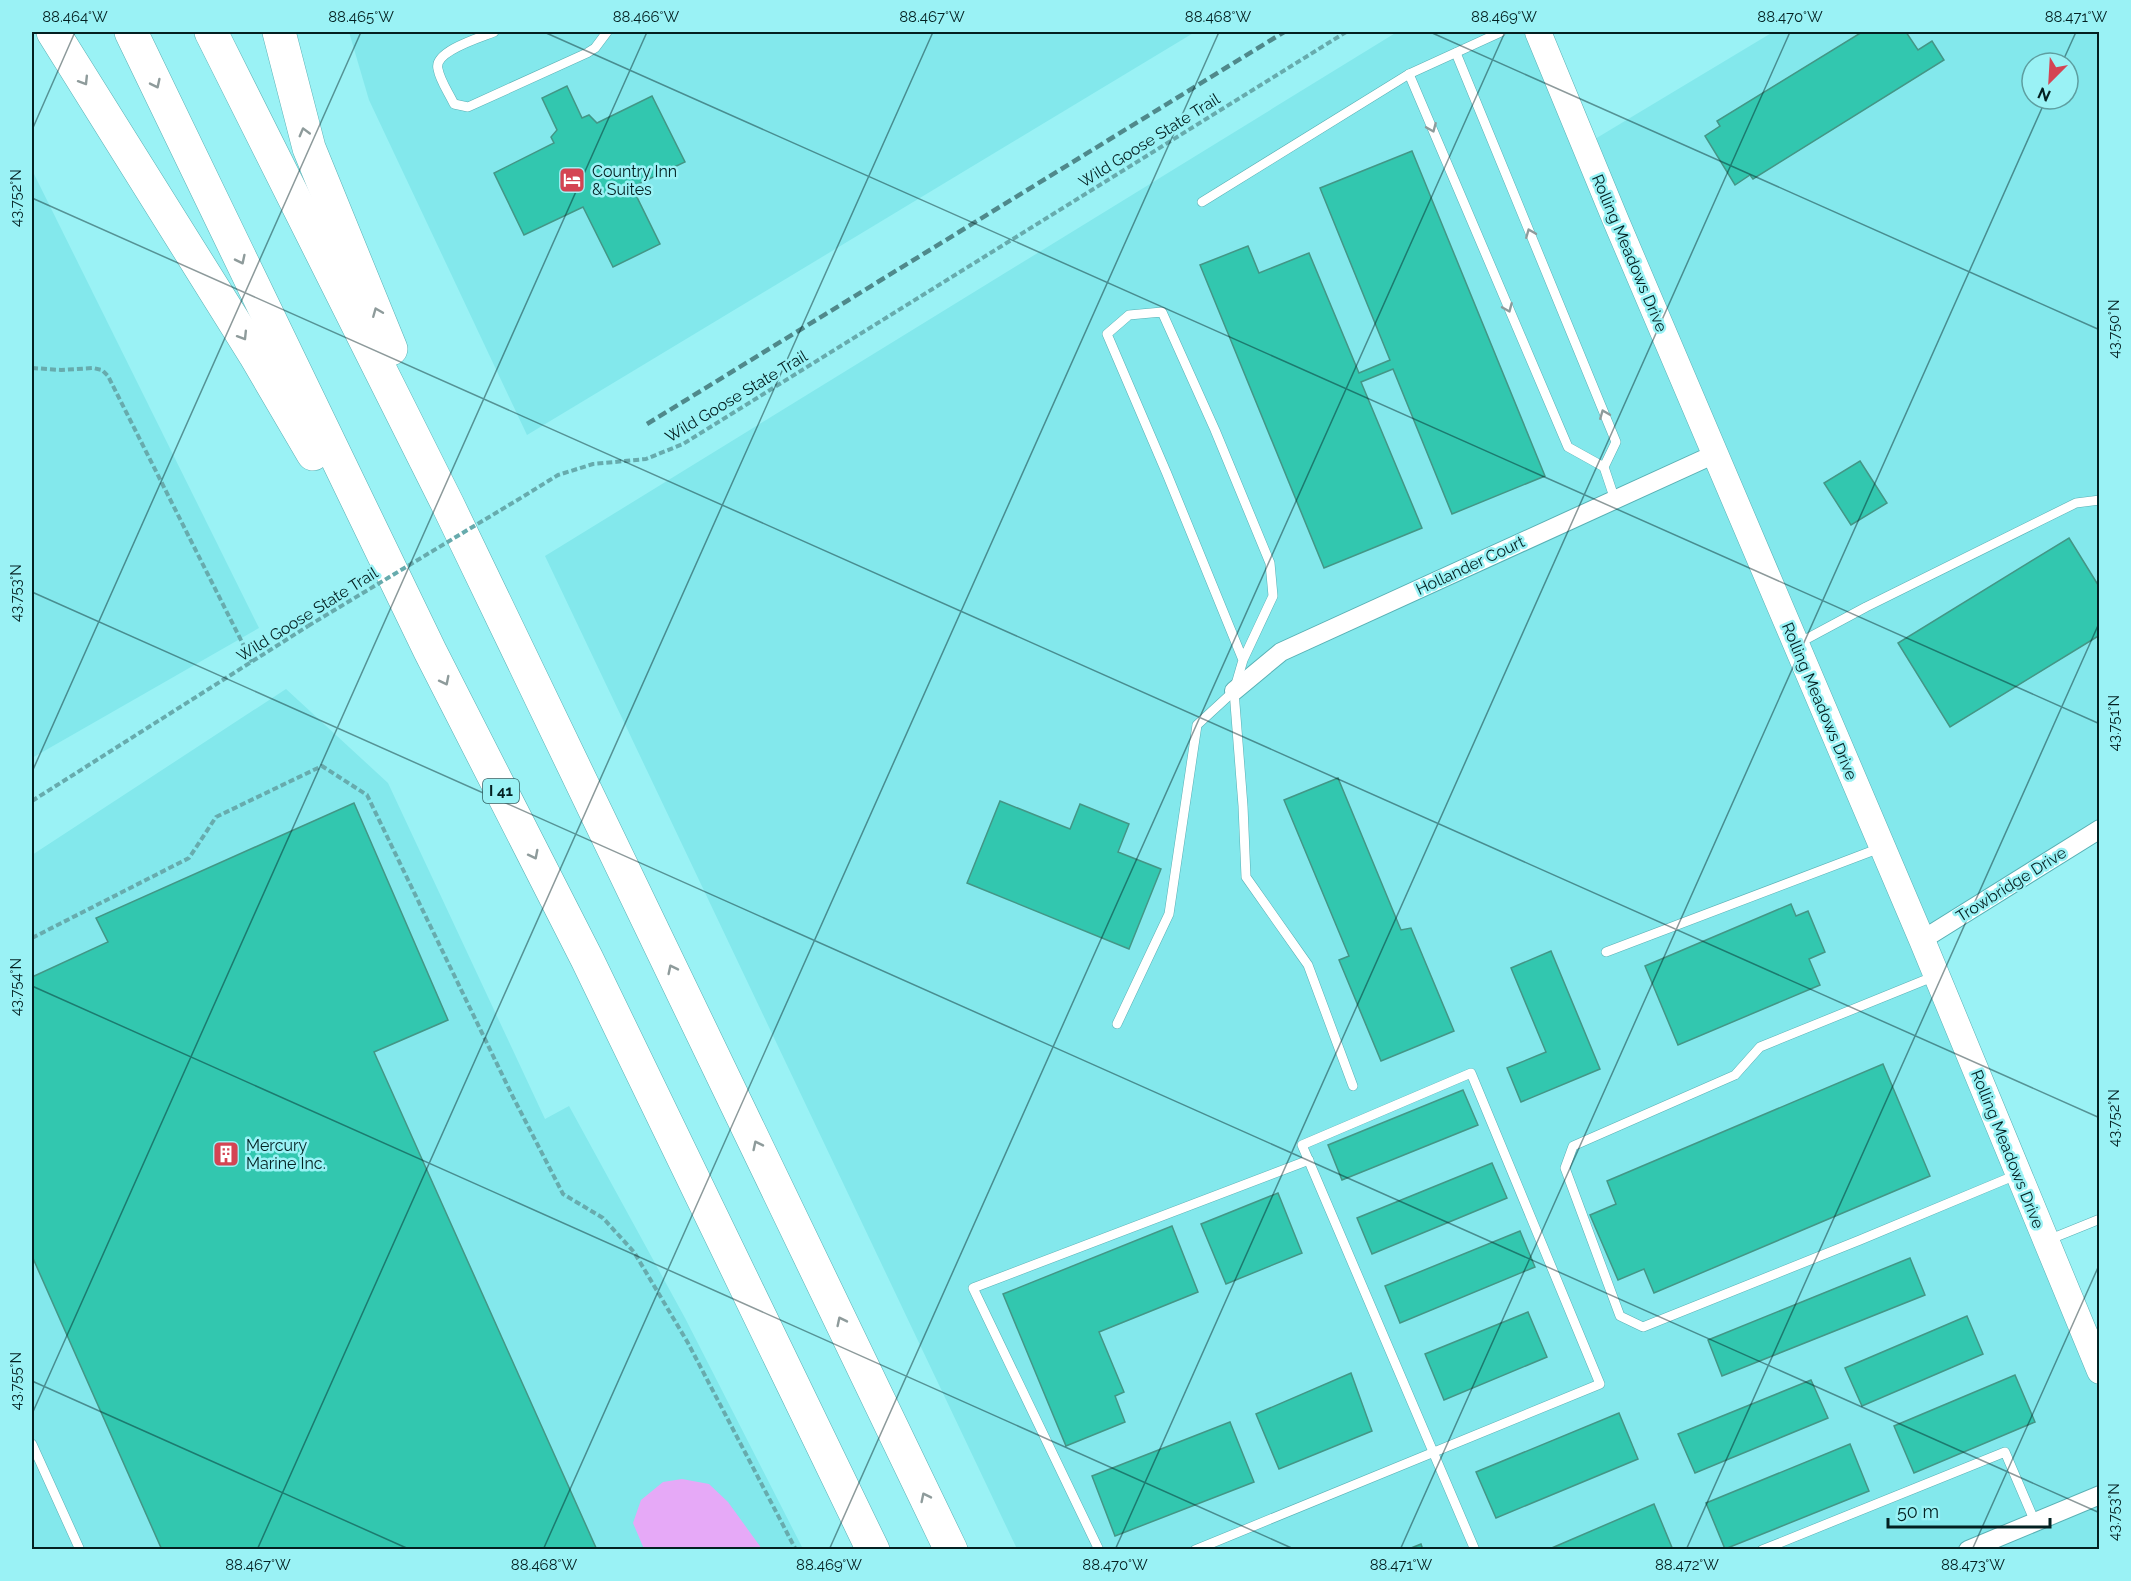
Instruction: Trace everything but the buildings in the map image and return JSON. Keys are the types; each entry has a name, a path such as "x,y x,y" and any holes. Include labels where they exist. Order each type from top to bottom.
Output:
{"highway":[{"path":"53,32 255,355 430,651"},
{"name":"I 41","path":"131,32 430,651 587,959 873,1550"},
{"path":"211,32 448,505 951,1550"},
{"path":"279,32 309,148 385,332 448,505"}],"main road":[{"name":"Rolling Meadows Drive","path":"1538,32 1922,940 2100,1371"}],"street":[{"name":"Hollander Court","path":"1234,691 1281,652 1715,454"},
{"name":"Trowbridge Drive","path":"1922,940 2100,829"},
{"path":"1968,1550 1992,1545 2035,1522 2100,1495"}],"lane":[{"path":"495,32 446,52 440,59 438,69 454,104 468,107 586,53 595,48 606,32"},
{"path":"1202,202 1409,74 1502,32"},
{"path":"1456,53 1616,442 1604,467"},
{"path":"1409,74 1568,447 1604,467 1615,500"},
{"path":"1244,660 1107,334 1129,315 1162,312 1215,430 1270,563 1273,596 1244,660 1234,691 1246,878 1308,965 1353,1086"},
{"path":"1796,645 1866,607 2076,503 2100,500"},
{"path":"1117,1024 1169,914 1197,725 1234,691"},
{"path":"1606,952 1882,847"},
{"path":"1937,976 1760,1047 1735,1075 1572,1146 1565,1168 1620,1316 1643,1327 2018,1174"},
{"path":"1195,1550 1433,1452 1600,1384 1471,1073 1302,1145 1309,1160 1433,1452 1474,1550"},
{"path":"1099,1550 973,1288 1309,1160"},
{"path":"2046,1241 2100,1219"},
{"path":"32,1444 80,1550"},
{"path":"1762,1550 1776,1547 2005,1452 2035,1522"}],"path":[{"name":"Wild Goose State Trail","path":"32,801 308,626 558,475 593,464 646,459 683,444 1346,32"},
{"path":"32,368 61,370 93,368 102,370 108,376 252,662"},
{"path":"32,938 189,858 216,817 322,766 367,795 512,1095 563,1194 603,1218 634,1252 688,1343 796,1550"}],"shaded area":[{"path":"349,32 1195,32 527,435 369,100"},
{"path":"1397,32 1538,32 1585,145 1773,32 2099,32 2099,829 1922,940 2099,1371 2099,1549 1017,1549 545,556"},
{"path":"32,170 259,628 32,758"},
{"name":"Mercury Marine Inc.","path":"286,689 388,783 545,1119 569,1106 685,1318 803,1549 32,1549 32,855"},
{"path":"682,1479 709,1484 728,1502 762,1549 644,1549 633,1523 641,1500 663,1482"}],"railway":[{"path":"647,424 1284,32"}],"place":[{"name":"Country Inn & Suites","path":"572,180"},
{"name":"Mercury Marine Inc.","path":"226,1154"}]}
